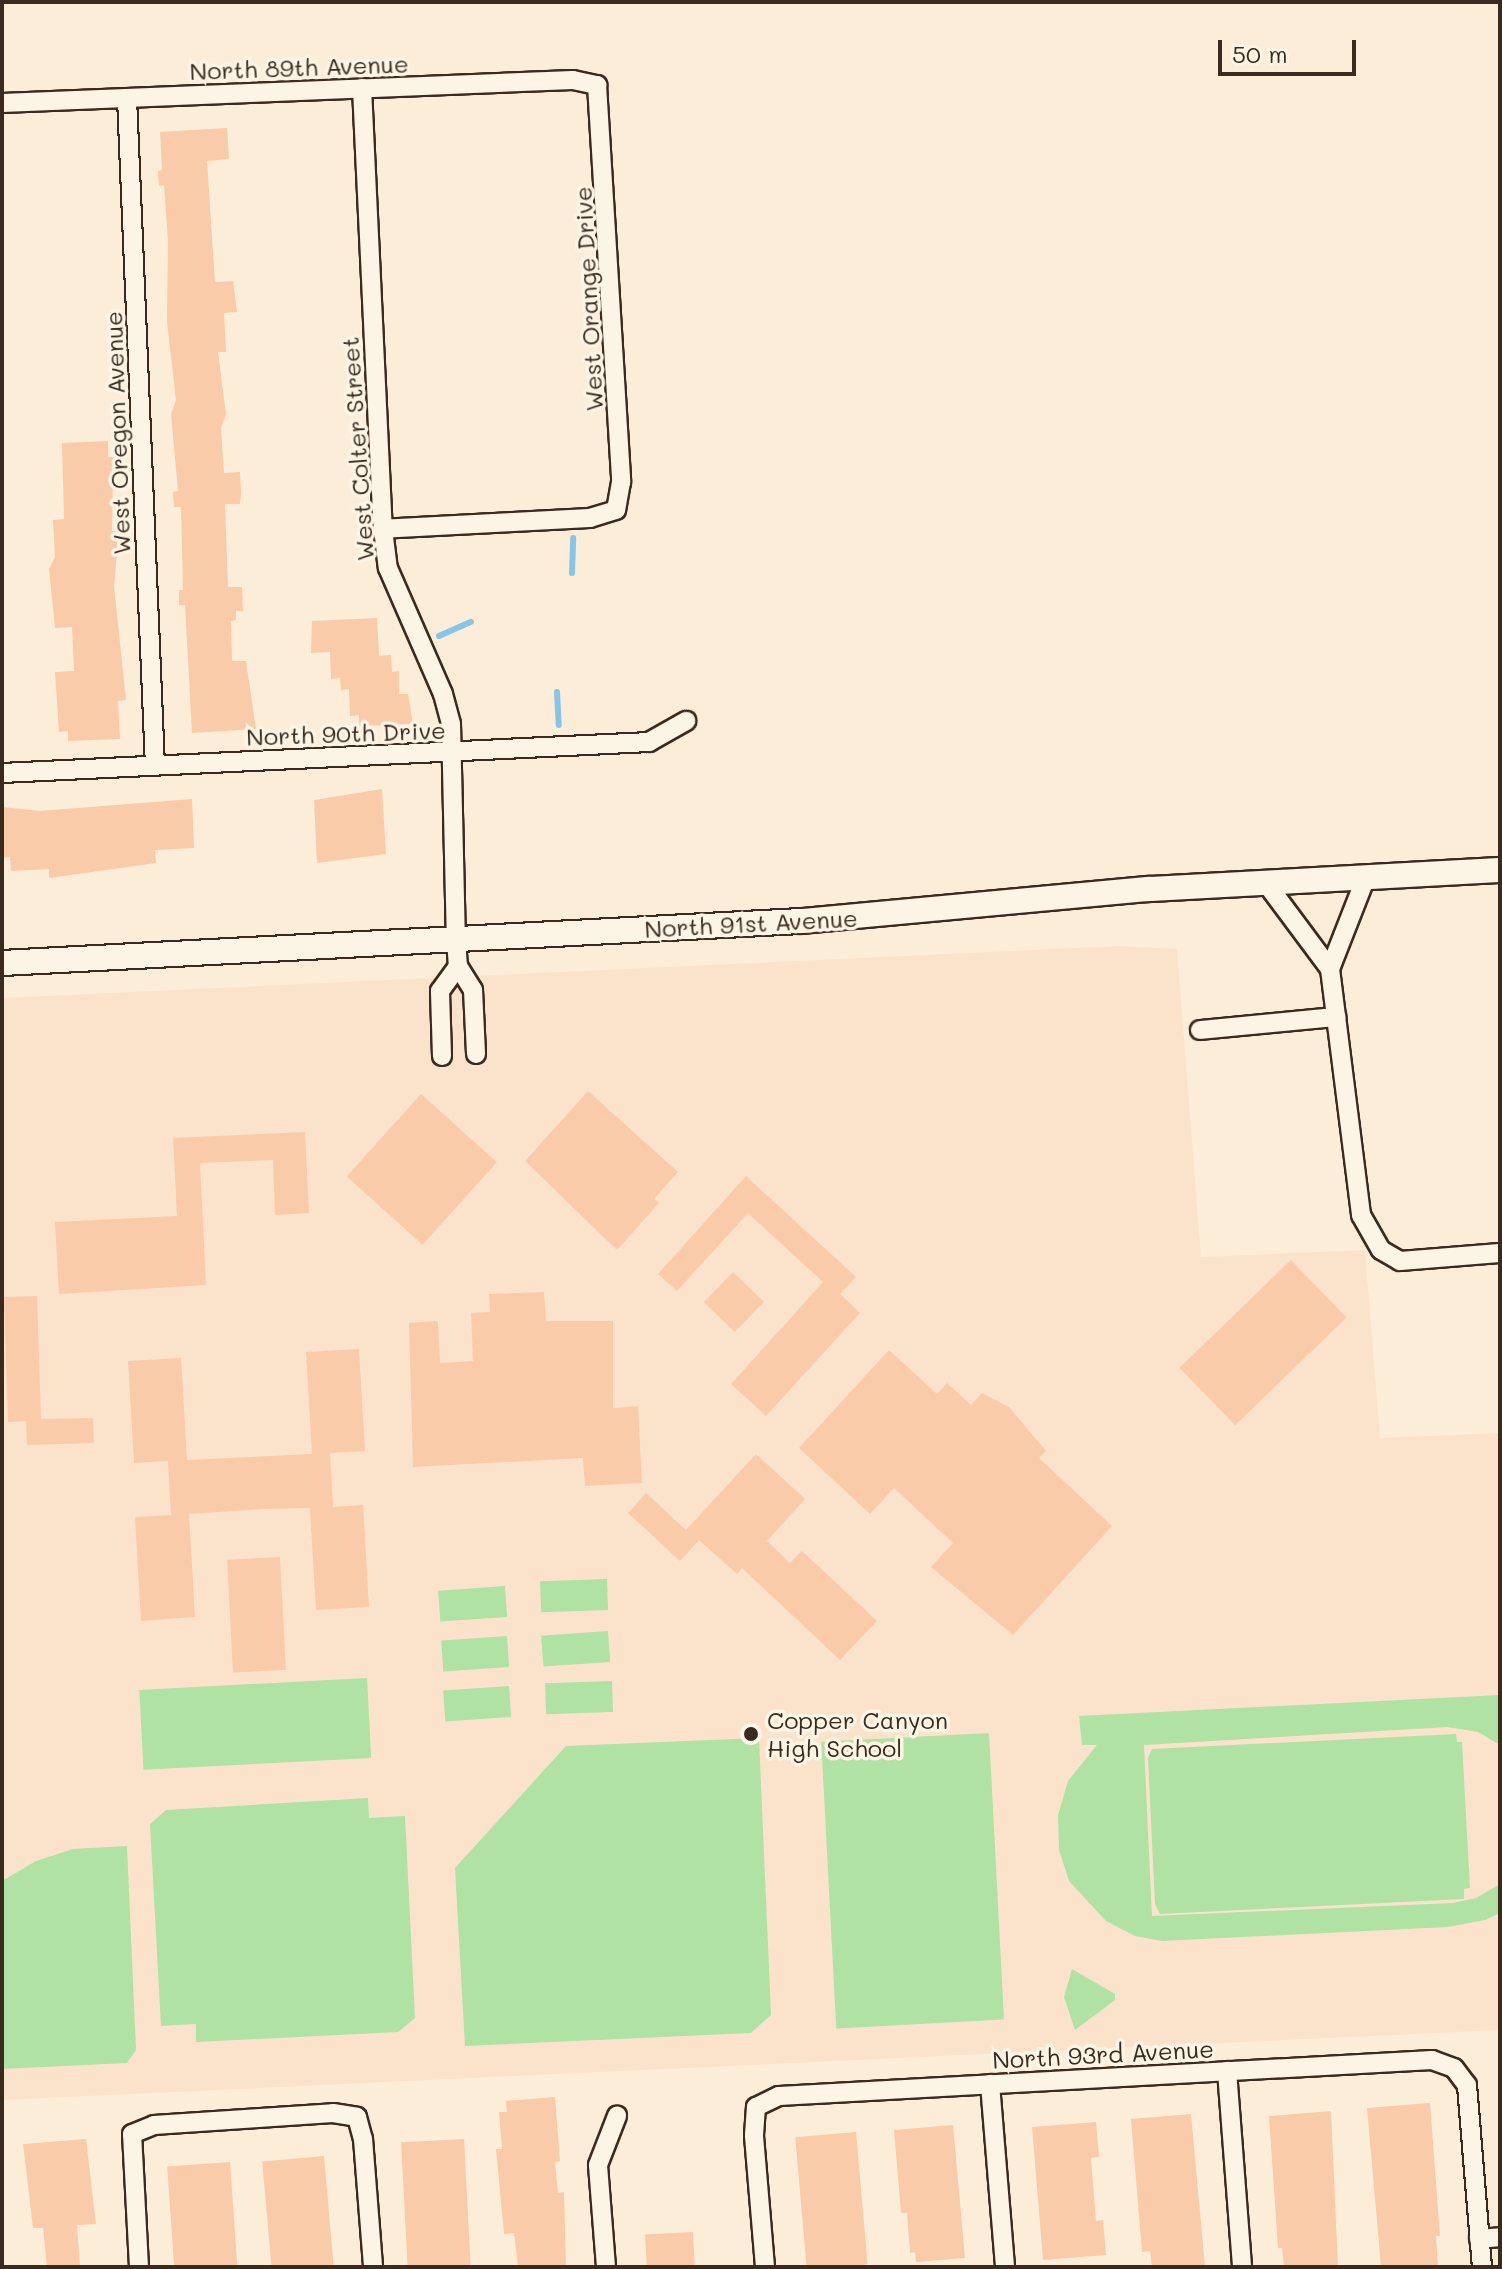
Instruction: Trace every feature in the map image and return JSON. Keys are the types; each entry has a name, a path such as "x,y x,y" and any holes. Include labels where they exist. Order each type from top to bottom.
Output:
{"main road":[{"name":"North 91st Avenue","path":"2,963 802,921 1266,883 1500,870"}],"street":[{"name":"North 89th Avenue","path":"2,103 573,80 597,85"},
{"name":"West Orange Drive","path":"383,529 590,518 616,510 621,482 597,85"},
{"name":"West Colter Street","path":"362,88 383,529 388,568 443,694 452,753 458,966"},
{"name":"West Oregon Avenue","path":"127,98 155,765"},
{"name":"North 90th Drive","path":"2,773 649,742 686,721"},
{"path":"1366,877 1330,969 1361,1215 1381,1250 1400,1261 1498,1255"},
{"path":"1266,883 1330,969"},
{"path":"442,1056 440,991 458,966 473,990 476,1054"},
{"path":"1200,1030 1336,1017"},
{"name":"North 93rd Avenue","path":"765,2267 754,2135 756,2107 779,2096 1432,2060 1454,2068 1467,2085 1479,2239"},
{"path":"1227,2071 1242,2267"},
{"path":"990,2084 1005,2267"},
{"path":"139,2267 132,2134 154,2125 333,2113 357,2117 363,2139 373,2267"},
{"path":"606,2267 598,2165 617,2116"},
{"path":"1482,2267 1479,2239 1500,2237"}],"shaded area":[{"name":"Copper Canyon High School","path":"1118,946 1177,949 1201,1257 1365,1250 1380,1438 1500,1433 1500,2030 2,2100 2,998"}],"green space":[{"path":"607,1579 608,1610 541,1612 540,1581"},
{"path":"505,1586 507,1617 440,1622 438,1591"},
{"path":"608,1631 610,1662 543,1667 541,1636"},
{"path":"507,1636 509,1667 443,1672 441,1641"},
{"path":"367,1678 371,1758 143,1770 139,1690"},
{"path":"612,1681 613,1712 546,1714 545,1683"},
{"path":"509,1686 511,1717 445,1722 443,1691"},
{"path":"1500,1695 1500,1745 1478,1732 1448,1727 1144,1745 1152,1916 1453,1903 1476,1898 1500,1884 1500,1913 1485,1920 1448,1927 1162,1941 1135,1936 1106,1921 1069,1881 1059,1850 1058,1815 1068,1781 1097,1745 1082,1745 1079,1716"},
{"path":"989,1733 1004,2020 836,2028 821,1742"},
{"path":"1456,1734 1457,1742 1462,1742 1470,1888 1464,1889 1464,1899 1160,1914 1155,1904 1148,1758 1152,1749"},
{"path":"759,1738 771,2015 751,2033 465,2046 455,1868 566,1746"},
{"path":"368,1798 369,1818 405,1816 415,2018 398,2032 196,2042 196,2024 161,2026 150,1824 166,1810"},
{"path":"127,1846 136,2050 127,2063 2,2069 2,1881 36,1861 73,1849"},
{"path":"1072,1969 1115,1994 1115,2000 1075,2030 1064,1997"}],"building":[{"path":"227,128 229,159 207,161 215,282 233,281 237,312 224,313 226,352 218,352 226,414 221,428 224,473 240,472 241,493 240,504 225,504 228,587 242,587 243,611 236,611 236,620 231,621 232,661 246,661 256,729 192,733 185,605 179,605 179,590 183,590 181,507 174,507 173,492 178,491 171,414 176,400 167,322 168,241 164,185 159,186 158,171 162,170 160,132"},
{"path":"108,441 108,457 113,457 112,531 119,531 114,586 126,700 118,701 120,739 68,741 68,731 59,732 55,672 74,671 72,627 55,628 49,569 55,557 53,520 64,519 62,443"},
{"path":"377,618 379,656 391,655 392,672 399,671 399,694 408,694 413,724 359,726 359,715 350,716 349,689 341,690 340,678 331,679 330,652 311,653 312,621"},
{"path":"382,789 386,854 317,863 314,800"},
{"path":"192,799 194,848 155,850 156,863 49,878 49,869 11,871 10,857 2,858 2,807 40,811"},
{"path":"588,1091 678,1172 654,1199 659,1203 617,1250 525,1161"},
{"path":"421,1094 497,1162 423,1245 347,1176"},
{"path":"305,1132 309,1213 275,1215 273,1160 200,1163 206,1285 59,1294 55,1222 177,1216 173,1138"},
{"path":"746,1176 856,1277 840,1294 860,1313 766,1416 731,1384 823,1282 748,1213 677,1291 658,1274"},
{"path":"1291,1260 1347,1318 1235,1425 1180,1368"},
{"path":"733,1272 764,1302 735,1332 704,1302"},
{"path":"544,1292 546,1321 613,1321 613,1408 638,1406 642,1483 585,1486 583,1458 413,1467 409,1323 438,1321 440,1363 473,1361 471,1313 490,1312 489,1294"},
{"path":"37,1296 41,1419 93,1418 94,1443 27,1445 26,1421 8,1422 4,1297"},
{"path":"359,1349 365,1451 330,1453 333,1507 363,1505 369,1607 316,1610 310,1508 262,1509 189,1514 195,1617 141,1621 135,1517 171,1515 168,1461 134,1463 128,1361 181,1358 187,1460 312,1454 306,1352"},
{"path":"889,1350 937,1394 947,1383 971,1405 982,1393 1009,1407 1046,1451 1039,1458 1112,1526 1013,1635 931,1567 953,1543 894,1488 870,1514 799,1448"},
{"path":"756,1454 805,1499 767,1541 790,1563 802,1551 877,1621 840,1660 742,1568 737,1574 699,1540 680,1561 628,1513 646,1493 686,1530"},
{"path":"280,1557 286,1670 233,1673 227,1560"},
{"path":"555,2097 560,2161 555,2162 558,2193 564,2192 566,2267 518,2267 514,2233 504,2234 496,2149 502,2149 499,2112 507,2112 506,2101"},
{"path":"1430,2103 1440,2236 1436,2236 1438,2267 1381,2267 1367,2108"},
{"path":"1331,2111 1338,2267 1284,2267 1282,2248 1278,2248 1269,2116"},
{"path":"1191,2114 1205,2267 1152,2267 1150,2251 1142,2252 1131,2119"},
{"path":"1096,2122 1099,2157 1091,2158 1096,2221 1103,2220 1106,2255 1043,2260 1032,2127"},
{"path":"953,2125 965,2258 916,2262 915,2252 910,2253 907,2213 901,2213 894,2130"},
{"path":"856,2132 868,2264 807,2267 795,2137"},
{"path":"86,2139 96,2224 77,2225 80,2267 47,2267 43,2228 33,2228 23,2144"},
{"path":"464,2139 471,2267 408,2267 401,2142"},
{"path":"324,2156 334,2267 271,2267 262,2161"},
{"path":"230,2162 237,2267 174,2267 167,2166"},
{"path":"693,2232 695,2267 647,2267 645,2235"}],"waterway":[{"path":"572,573 573,538"},
{"path":"439,636 471,622"},
{"path":"557,692 559,725"}],"place":[{"name":"Copper Canyon High School","path":"751,1734"}]}
